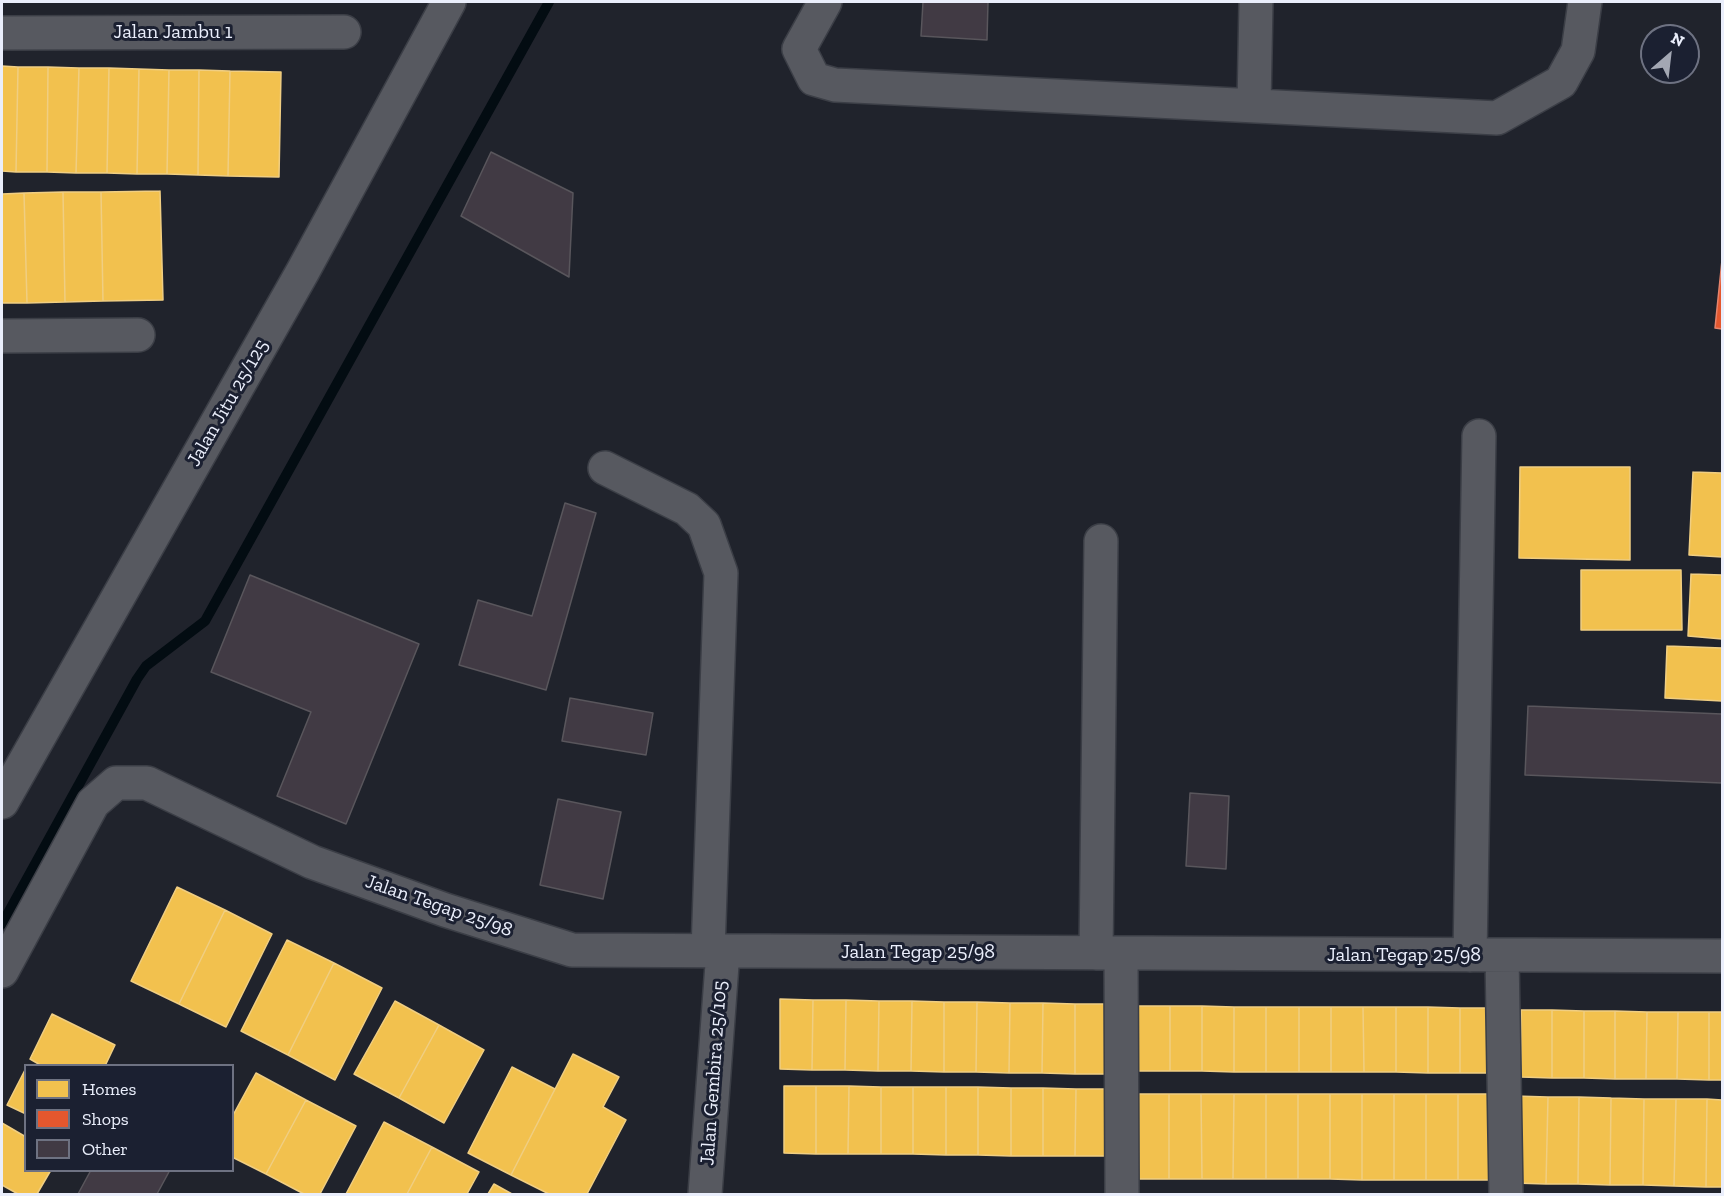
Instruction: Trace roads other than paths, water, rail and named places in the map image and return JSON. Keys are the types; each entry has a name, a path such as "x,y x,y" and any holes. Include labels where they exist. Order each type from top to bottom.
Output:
{"street":[{"name":"Jalan Jitu 25/125","path":"2,802 297,282 448,2"},
{"path":"825,2 799,49 814,79 835,85 1497,118 1561,82 1578,51 1585,2"},
{"path":"1254,105 1256,2"},
{"name":"Jalan Jambu 1","path":"2,33 344,32"},
{"path":"2,336 138,335"},
{"path":"1470,955 1479,436"},
{"name":"Jalan Gembira 25/105","path":"605,468 687,509 704,525 721,573 716,951 705,1194"},
{"path":"1101,541 1109,953 1122,1194"},
{"name":"Jalan Tegap 25/98","path":"2,971 93,803 116,783 147,783 312,862 445,910 572,950 1722,956"},
{"path":"1502,955 1506,1194"}],"waterway":[{"path":"2,924 137,679 146,666 205,621 549,2"}]}
